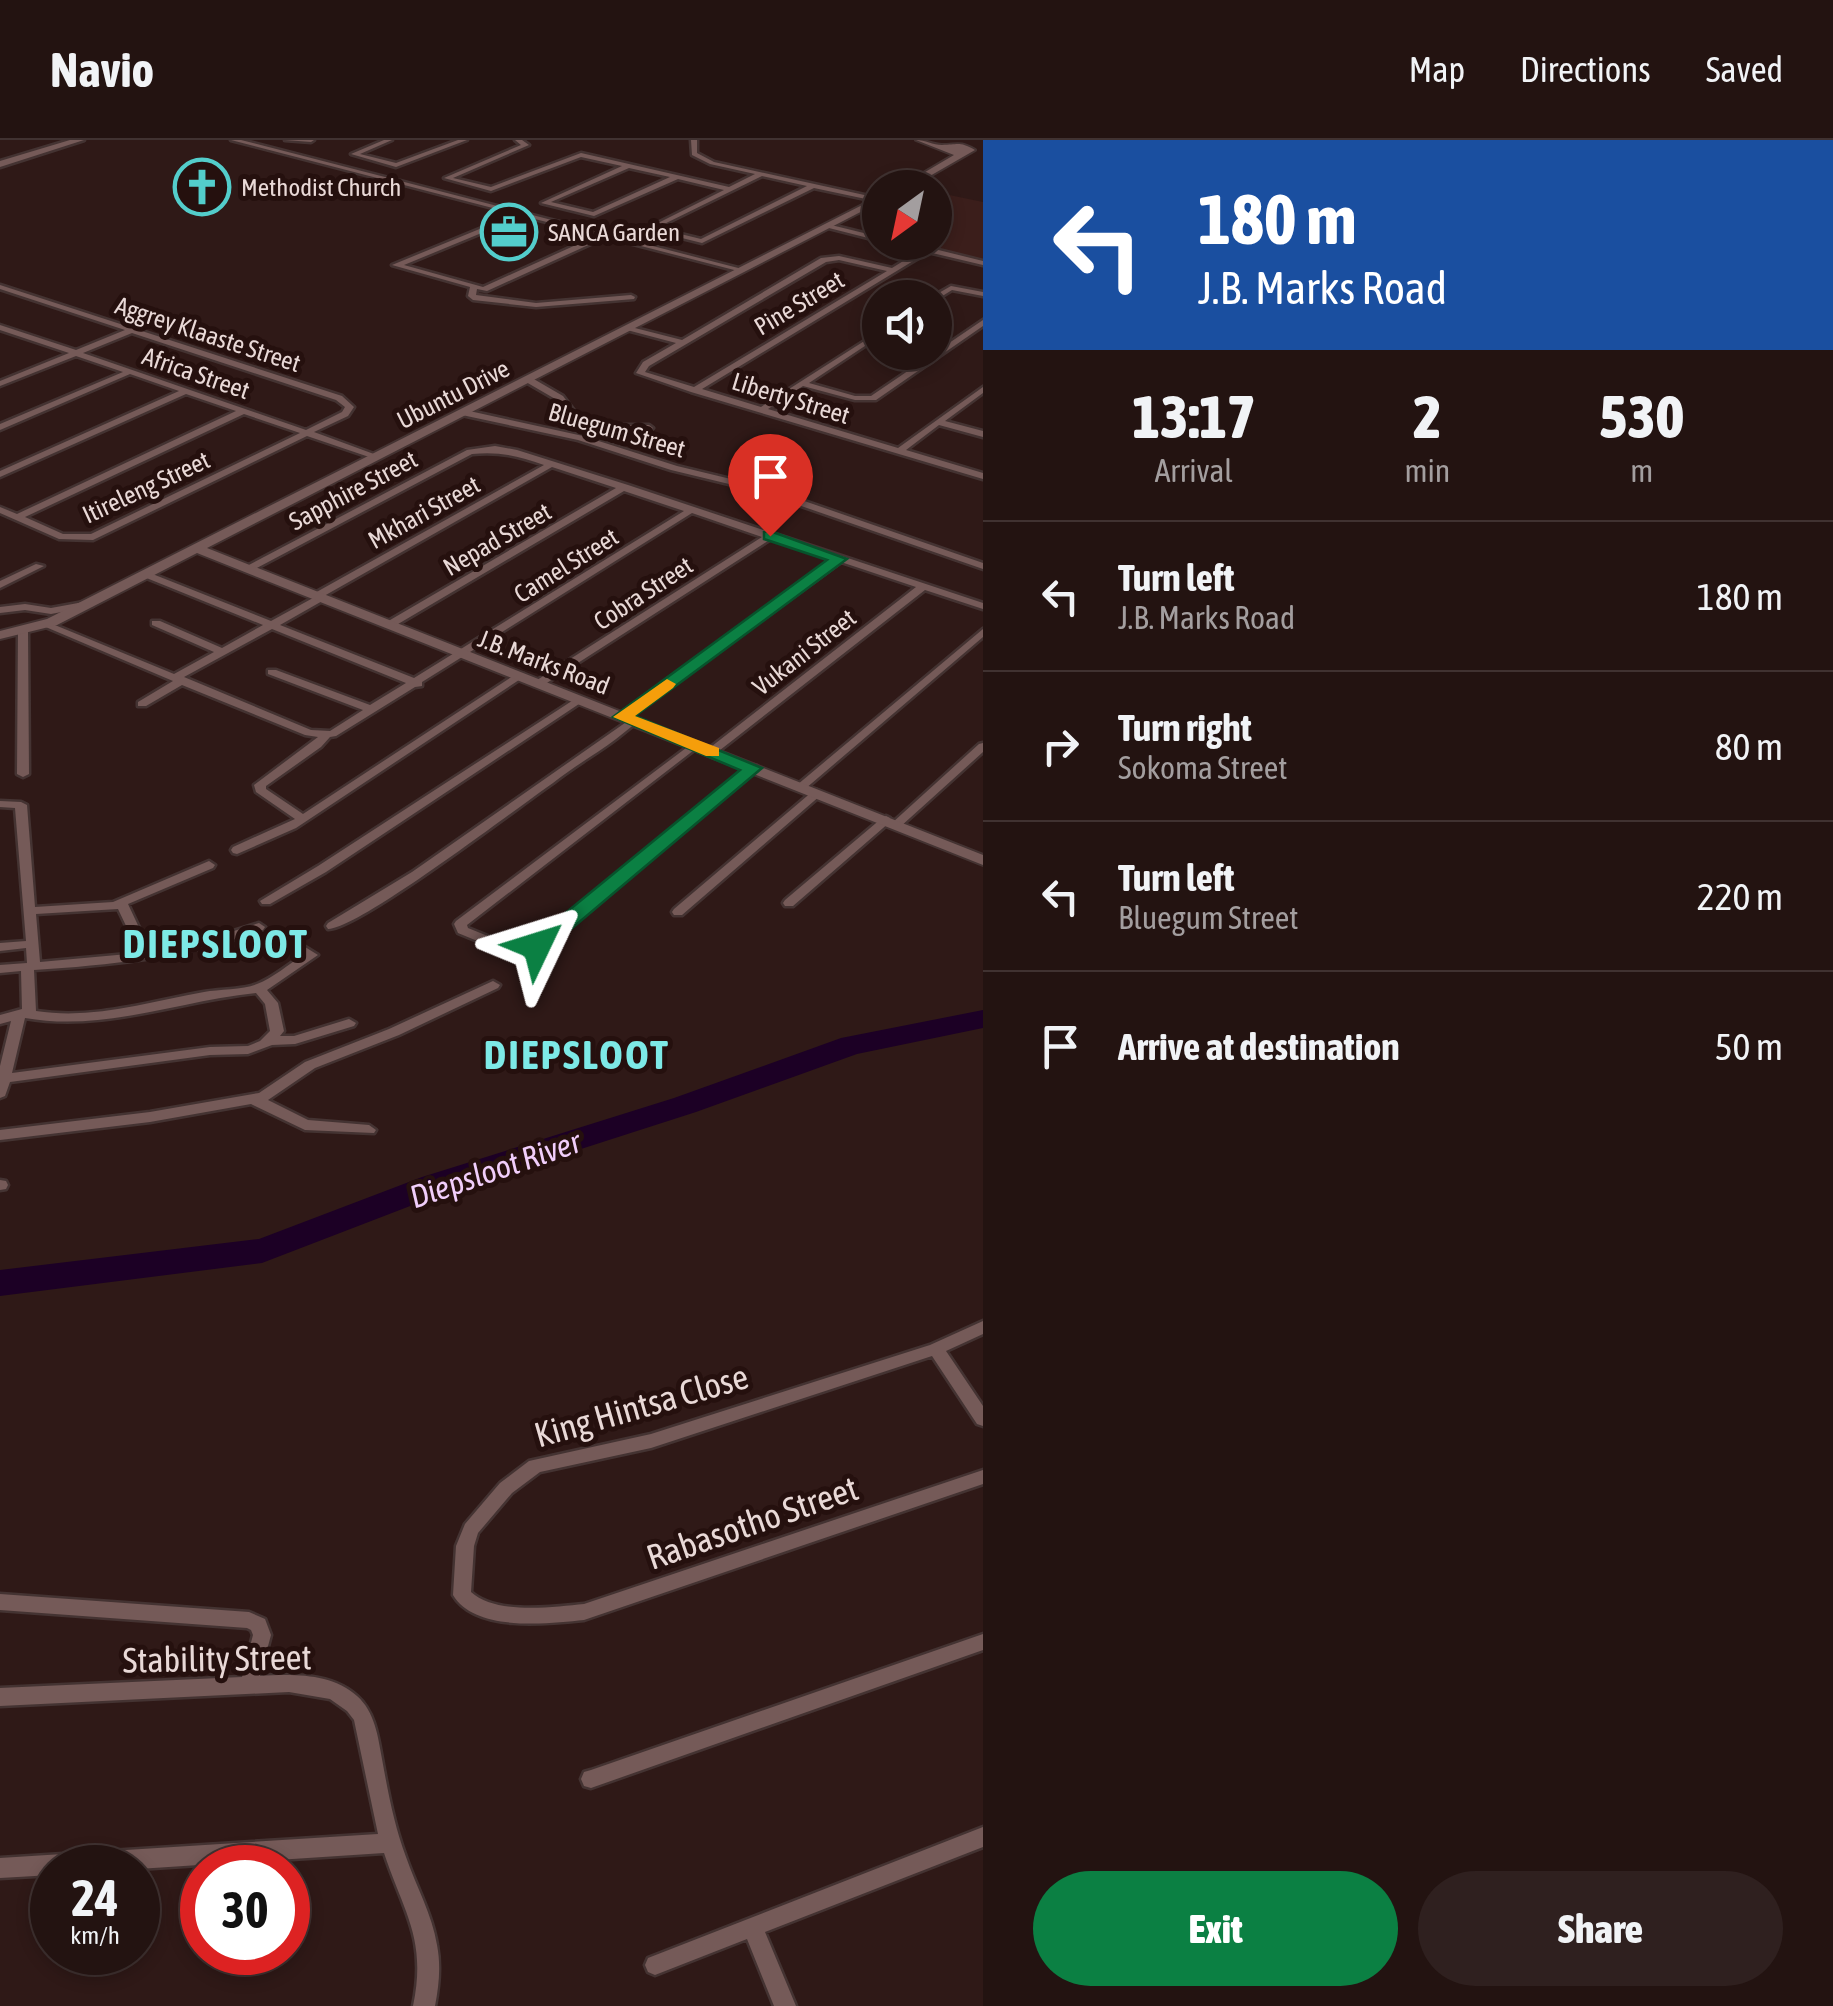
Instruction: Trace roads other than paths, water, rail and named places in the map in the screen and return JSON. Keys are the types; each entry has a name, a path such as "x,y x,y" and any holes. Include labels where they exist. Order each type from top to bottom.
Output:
{"main road":[{"path":"0,152 40,140"},
{"path":"0,164 80,140"}],"street":[{"path":"234,140 742,270"},
{"path":"288,140 310,140"},
{"path":"389,140 354,154 396,165 464,140"},
{"path":"518,140 526,144 447,178 491,189 580,155 729,189"},
{"path":"694,140 693,152 700,158 862,196"},
{"path":"920,140 943,150 983,150"},
{"path":"931,140 966,150"},
{"path":"943,150 955,144"},
{"path":"943,150 944,166"},
{"path":"936,170 966,150"},
{"path":"629,166 544,203 596,214 677,178"},
{"path":"761,174 649,229 702,241 812,186"},
{"name":"Ubuntu Drive","path":"46,625 862,208"},
{"path":"522,214 396,265 473,288 490,288 605,235"},
{"path":"826,226 862,235"},
{"path":"952,256 983,263"},
{"name":"Liberty Street","path":"892,270 827,259 639,371 983,476"},
{"name":"Pine Street","path":"694,390 909,260"},
{"name":"Aggrey Klaaste Street","path":"0,287 349,404 346,414 305,432"},
{"path":"473,288 472,296 476,298 534,304 631,296"},
{"path":"952,288 983,294"},
{"path":"804,384 855,398 873,398 983,322"},
{"name":"Africa Street","path":"0,328 378,457"},
{"path":"630,328 682,342"},
{"path":"0,384 130,330"},
{"path":"12,340 23,335"},
{"path":"760,410 862,345"},
{"path":"0,427 129,372"},
{"path":"529,380 560,398 574,418 612,428 648,428"},
{"path":"899,451 983,389"},
{"path":"0,474 186,391"},
{"path":"18,517 243,411"},
{"name":"Bluegum Street","path":"466,413 562,433 674,468 761,489 983,566"},
{"path":"938,422 983,434"},
{"name":"Itireleng Street","path":"0,510 62,536 93,537 305,432"},
{"name":"Bluegum Street","path":"478,449 505,450 625,486 983,606"},
{"name":"Sapphire Street","path":"248,569 478,449"},
{"name":"Mkhari Street","path":"142,704 222,652 552,464"},
{"name":"Nepad Street","path":"389,625 625,486"},
{"name":"Camel Street","path":"304,819 260,790 260,785 317,746 326,735 418,684 691,510"},
{"name":"Cobra Street","path":"538,684 770,536"},
{"name":"J.B. Marks Road","path":"199,549 983,860"},
{"path":"332,926 393,892 568,766 605,745 627,719 839,559"},
{"path":"25,607 1,588 39,566"},
{"path":"147,575 418,684"},
{"name":"Vukani Street","path":"711,752 924,587"},
{"path":"0,610 25,607 51,612 90,604"},
{"path":"156,623 222,652"},
{"path":"0,634 46,625 288,725 326,735"},
{"path":"22,774 23,631"},
{"path":"801,787 983,632"},
{"path":"272,672 373,710"},
{"path":"238,850 304,819 520,676"},
{"path":"266,901 322,869 578,700"},
{"path":"496,944 462,930 460,924 694,745"},
{"path":"789,903 983,746"},
{"path":"537,946 753,768"},
{"path":"678,912 817,793"},
{"path":"0,804 21,805 32,911 30,1008 23,1015 1,1083 210,1050 242,1051 350,1024"},
{"path":"32,911 118,904 209,866"},
{"path":"118,904 126,908 146,955"},
{"path":"0,969 146,955 216,943 259,927"},
{"path":"0,1020 23,1015 92,1017 258,989 312,955 284,938"},
{"path":"0,948 32,944"},
{"path":"0,1135 253,1099 275,1092 310,1064 394,1032 494,986"},
{"path":"258,989 268,998 277,1018 278,1032 272,1041"},
{"path":"253,1099 305,1124 369,1130"},
{"name":"King Hintsa Close","path":"540,1616 477,1607 462,1595 465,1546 471,1529 519,1475 552,1459 651,1441 936,1348 983,1327"},
{"path":"936,1348 983,1419"},
{"name":"Rabasotho Street","path":"540,1616 610,1605 983,1477"},
{"path":"0,1602 249,1620 259,1625 262,1634 249,1684"},
{"path":"590,1779 983,1642"},
{"name":"Stability Street","path":"0,1697 249,1684 324,1687 346,1696 360,1708 390,1843 419,1912 431,1953 424,2006"},
{"path":"655,1965 983,1836"},
{"path":"0,1868 390,1843"},
{"path":"752,1927 785,2006"}],"waterway":[{"name":"Diepsloot River","path":"0,1283 262,1251 433,1185 685,1105 851,1045 983,1019"}],"place":[{"name":"Methodist Church","path":"202,187"},
{"name":"SANCA Garden","path":"509,232"}],"district":[{"name":"DIEPSLOOT","path":"216,943"},
{"name":"DIEPSLOOT","path":"577,1054"}]}
